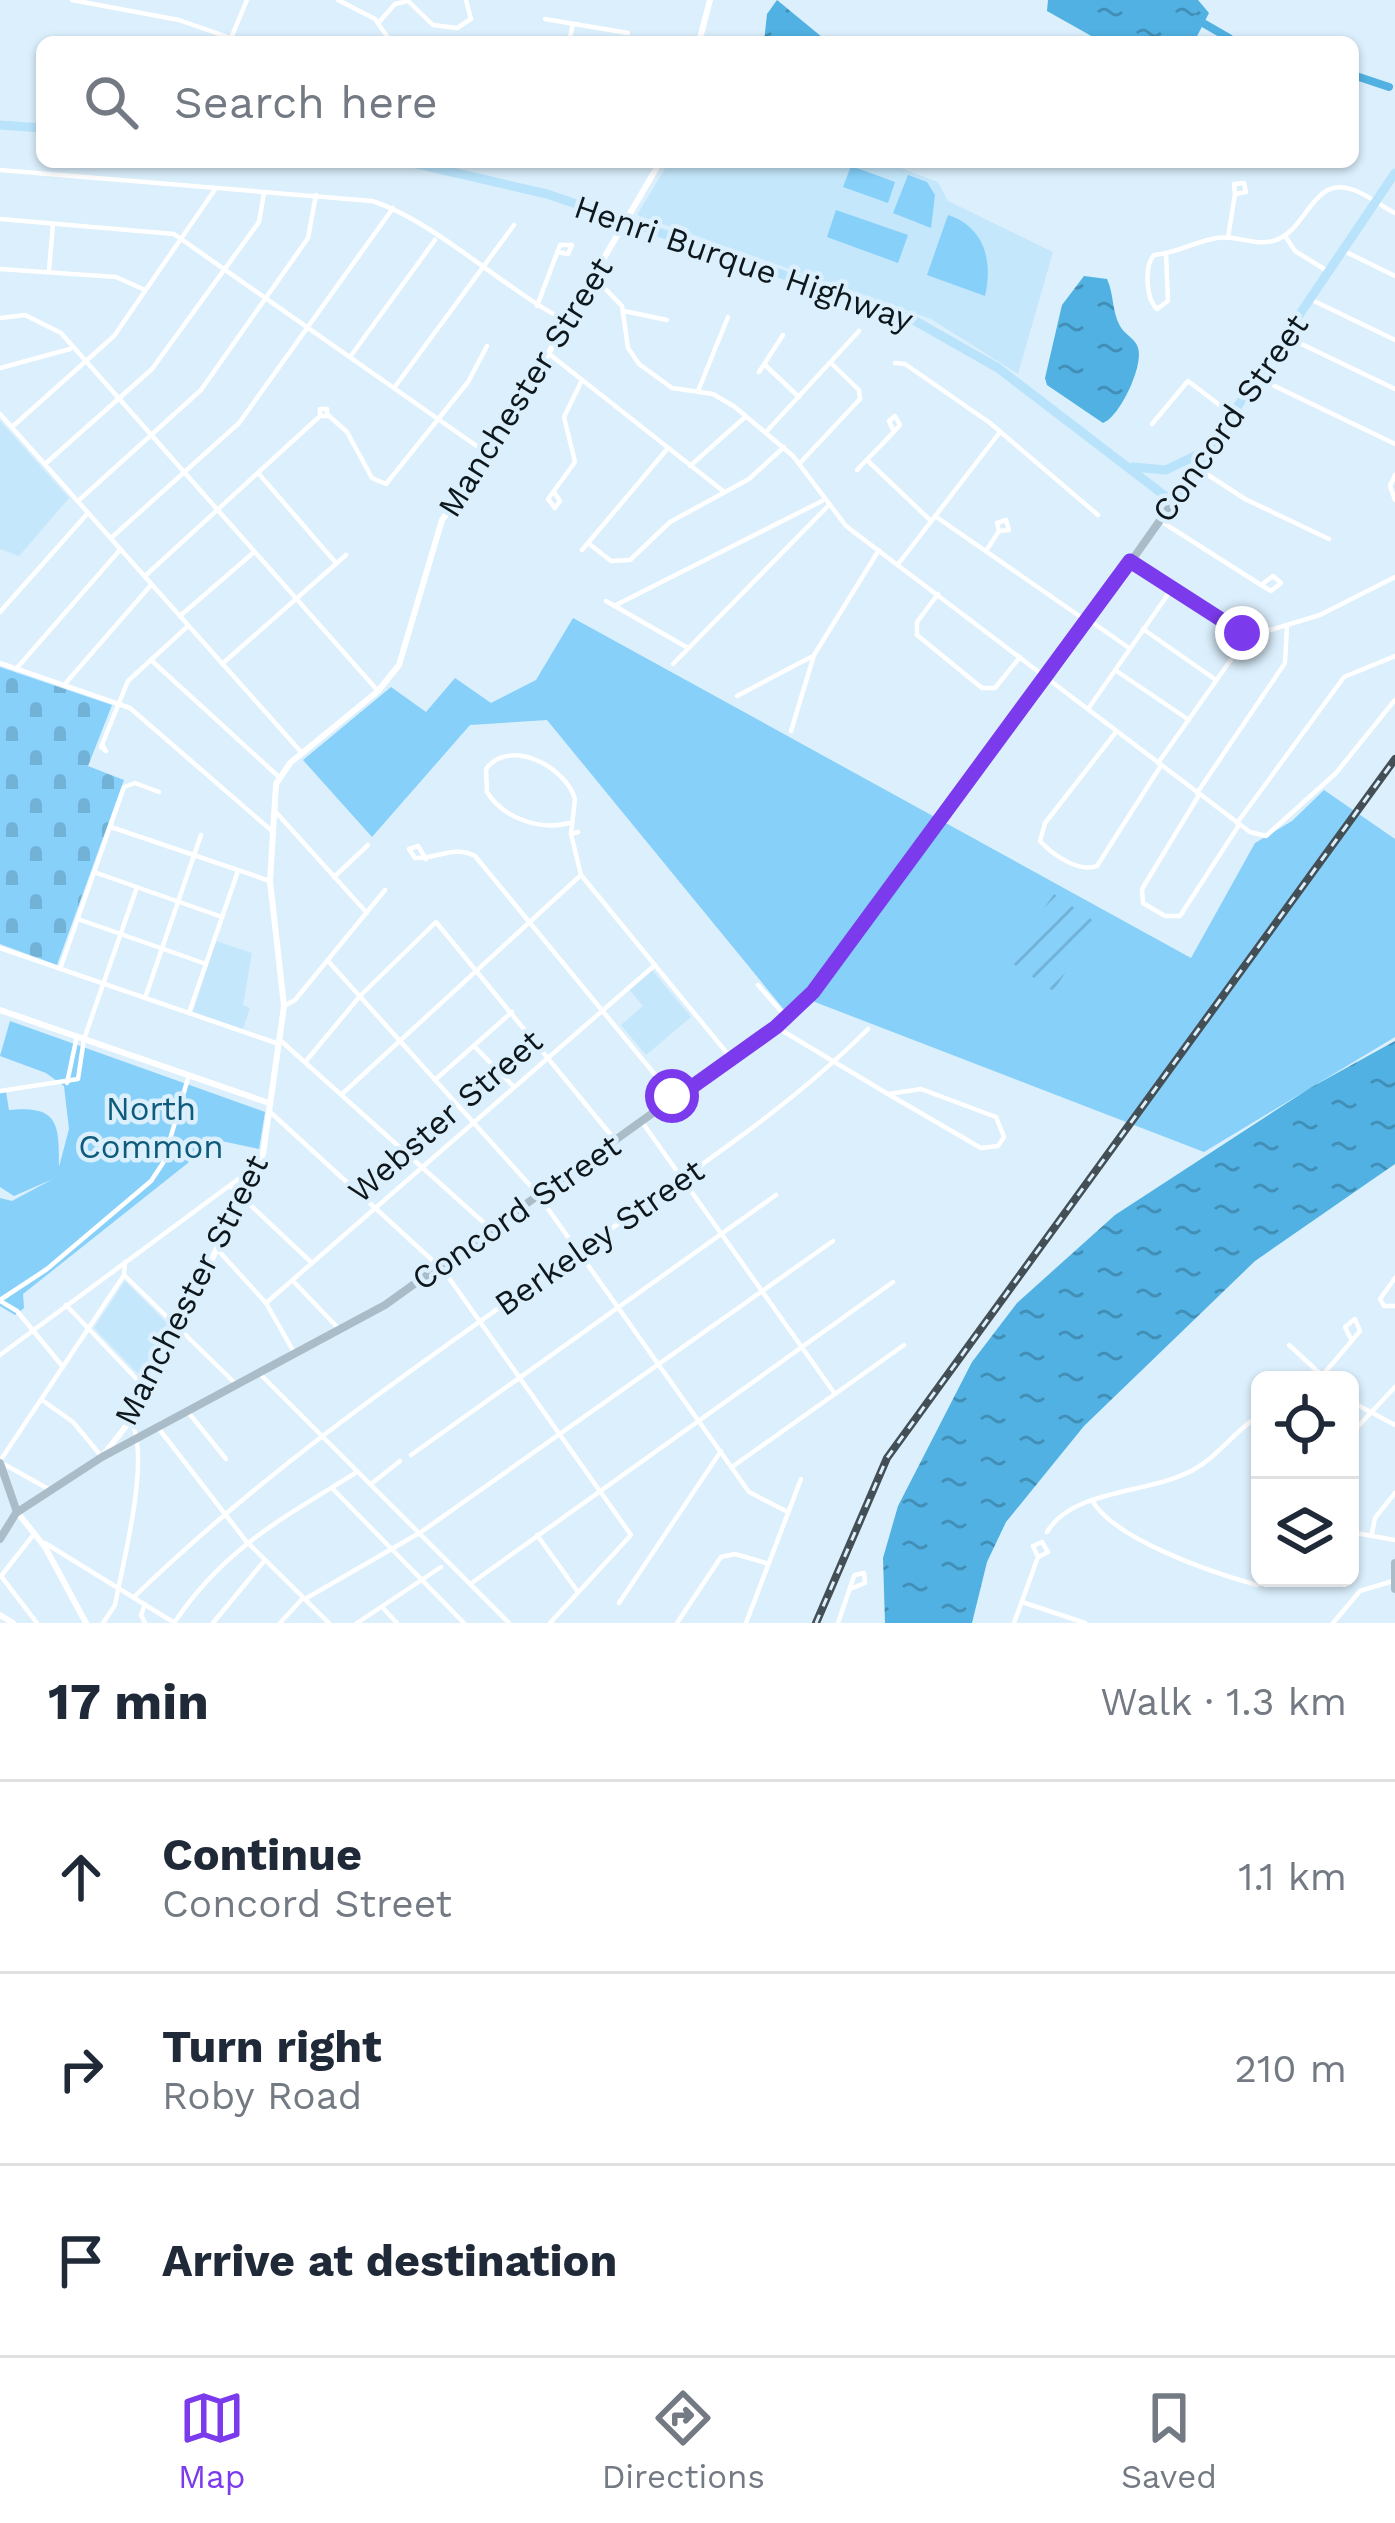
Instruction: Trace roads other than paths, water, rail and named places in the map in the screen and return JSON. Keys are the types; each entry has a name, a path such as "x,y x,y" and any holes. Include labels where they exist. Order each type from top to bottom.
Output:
{"main road":[{"path":"0,125 36,128"},
{"name":"Henri Burque Highway","path":"438,168 494,179 626,219 928,327 998,368 1173,502"},
{"name":"Concord Street","path":"17,1512 102,1457 340,1330 439,1267 787,1018 820,983 1048,679 1286,338 1395,172"},
{"path":"1124,464 1166,470 1210,446"},
{"path":"0,1462 17,1512 0,1537"},
{"path":"1394,1585 1395,1563"}],"street":[{"path":"76,0 178,20 226,36"},
{"path":"229,36 248,0"},
{"path":"338,0 379,22 387,36"},
{"path":"379,22 395,4 408,2 433,25 457,28 471,19 466,0"},
{"path":"701,36 710,0"},
{"path":"545,19 628,33"},
{"path":"570,36 573,24"},
{"name":"Manchester Street","path":"102,1457 131,1422 260,1163 284,1006 270,881 279,777 378,691 404,656 442,520 488,454 656,168"},
{"path":"0,170 367,200 393,208 566,321"},
{"path":"13,427 114,336 216,188"},
{"path":"1166,254 1168,301 1157,309 1150,301 1149,262 1166,254 1228,237 1266,242 1286,236 1326,190 1351,189 1395,213"},
{"path":"45,464 155,365 261,218 264,191"},
{"path":"1228,237 1235,194"},
{"path":"78,501 201,391 308,238 316,195"},
{"path":"112,538 238,423 393,208"},
{"path":"0,219 182,239 488,454"},
{"path":"50,271 53,224"},
{"path":"394,388 514,225"},
{"path":"1286,236 1295,250 1329,272"},
{"path":"350,357 436,238"},
{"path":"1344,251 1395,276"},
{"path":"537,306 557,252"},
{"path":"0,269 123,278 145,290"},
{"path":"594,277 624,310 668,320"},
{"path":"1312,300 1395,340"},
{"path":"624,310 628,348 635,361 671,388 718,395 746,416 784,447 825,504 880,550 1256,836 1272,834 1325,784 1395,700"},
{"path":"0,318 30,317 61,333 378,691"},
{"path":"698,391 728,317"},
{"path":"766,432 859,332"},
{"path":"759,372 783,335"},
{"path":"1286,338 1395,389"},
{"path":"145,576 324,416 347,432 364,468 380,484 391,481 468,382 487,346"},
{"path":"0,368 73,348"},
{"path":"548,353 725,493"},
{"path":"799,464 861,394 830,363"},
{"path":"895,363 905,364 1000,432 1098,514"},
{"path":"765,365 799,397"},
{"path":"1258,378 1395,444"},
{"path":"554,492 575,462 564,412 582,380"},
{"path":"1152,424 1188,381 1232,414"},
{"path":"0,414 302,753"},
{"path":"691,466 746,416"},
{"path":"857,470 894,432"},
{"path":"899,563 1000,432"},
{"path":"588,543 611,561 626,562 670,522 725,493 784,447"},
{"path":"582,550 668,448"},
{"path":"867,460 933,518 1130,649"},
{"path":"1196,467 1245,499 1329,539"},
{"path":"259,474 336,563"},
{"path":"1395,475 1390,486 1395,500"},
{"path":"614,606 825,504"},
{"path":"673,664 825,504"},
{"path":"0,612 89,512"},
{"path":"1159,520 1262,585"},
{"path":"986,551 999,531"},
{"path":"16,668 121,549"},
{"path":"790,731 814,655 880,550"},
{"path":"180,616 254,552"},
{"path":"223,664 346,555"},
{"path":"1130,561 1247,637"},
{"path":"1116,731 1045,823 1040,842 1082,868 1097,866 1159,764 1247,637 1344,605 1395,578"},
{"path":"64,685 152,584"},
{"path":"1088,709 1171,590"},
{"path":"938,594 917,622 916,635 979,686 995,688 1020,657"},
{"path":"606,601 688,648"},
{"path":"102,744 128,681 188,626"},
{"path":"1287,626 1285,663 1142,889 1140,899 1147,907 1170,918 1180,916 1238,824 1344,677 1395,656"},
{"path":"1144,629 1216,680"},
{"path":"737,696 814,655"},
{"path":"151,660 279,777"},
{"path":"0,663 139,713 272,830"},
{"path":"1115,670 1189,720"},
{"path":"569,823 534,823 491,800 484,783 492,761 514,753 557,772 575,799 569,823 580,875 731,1058"},
{"path":"60,969 128,783 159,792"},
{"path":"273,808 367,913"},
{"path":"110,827 270,881"},
{"path":"146,998 201,835"},
{"path":"334,877 368,845"},
{"path":"426,859 452,851 471,854 530,919 675,1099"},
{"path":"189,1013 238,871"},
{"path":"94,872 222,917"},
{"path":"343,1093 580,875"},
{"path":"0,1091 67,1082 137,887"},
{"path":"284,1006 328,961 385,890"},
{"path":"78,919 206,964"},
{"path":"307,1061 360,996 434,922 616,1141"},
{"path":"0,948 279,1042 307,1061 492,1230"},
{"path":"328,961 539,1196 753,1496 788,1512"},
{"name":"Webster Street","path":"266,1303 655,965"},
{"path":"758,985 787,1018"},
{"path":"0,1010 269,1107 439,1267 631,1535 550,1623"},
{"path":"435,1080 512,1012"},
{"path":"776,1027 834,1063 981,1148 993,1149 1004,1137 996,1117 926,1090 888,1094"},
{"name":"Berkeley Street","path":"134,1597 224,1513 321,1436 781,1110 868,1029"},
{"path":"474,1046 514,1088"},
{"path":"63,1367 17,1312 0,1301 154,1177 189,1075"},
{"path":"643,1122 835,1394"},
{"path":"0,1354 260,1163"},
{"path":"230,1186 312,1263"},
{"path":"411,1455 776,1195"},
{"path":"280,1623 304,1598 422,1532 832,1241"},
{"path":"218,1249 266,1303 296,1354"},
{"path":"52,1491 0,1462 124,1275 123,1264"},
{"path":"124,1275 237,1386"},
{"path":"292,1280 340,1330"},
{"path":"473,1582 893,1282"},
{"path":"1394,1284 1380,1299 1384,1306 1395,1306"},
{"path":"15,1293 17,1312"},
{"path":"66,1305 148,1390"},
{"path":"1328,1371 1352,1341"},
{"path":"732,1466 904,1345"},
{"path":"1288,1345 1315,1371"},
{"path":"260,1374 509,1623"},
{"path":"1359,1425 1395,1387"},
{"path":"42,1400 73,1421 102,1457"},
{"path":"1359,1407 1395,1425"},
{"path":"188,1412 226,1459"},
{"path":"103,1623 113,1613 141,1438 131,1422"},
{"path":"1047,1532 1065,1510 1130,1494 1192,1471 1251,1422"},
{"path":"159,1429 246,1540 329,1623"},
{"path":"619,1604 721,1451"},
{"path":"371,1484 400,1461"},
{"path":"37,1537 175,1623 200,1586 246,1540 358,1472"},
{"path":"746,1623 801,1479"},
{"path":"332,1488 464,1623"},
{"path":"1372,1533 1375,1518 1395,1493"},
{"path":"1092,1500 1103,1520 1251,1584"},
{"path":"17,1512 37,1537 86,1623"},
{"path":"1359,1532 1395,1540"},
{"path":"537,1535 578,1592"},
{"path":"37,1537 2,1579 37,1623"},
{"path":"677,1623 721,1557 735,1554 768,1564"},
{"path":"1014,1623 1038,1557"},
{"path":"213,1623 265,1560"},
{"path":"357,1623 441,1568"},
{"path":"1333,1623 1360,1591 1394,1585"},
{"path":"838,1623 850,1589"},
{"path":"1021,1602 1085,1623"},
{"path":"146,1604 141,1612 146,1623"},
{"path":"382,1607 397,1623"},
{"path":"0,1615 13,1623"}],"water":[{"path":"777,0 821,36 765,36 767,14"},
{"path":"1048,0 1198,0 1209,13 1197,36 1091,36 1047,11"},
{"path":"1084,276 1107,279 1117,321 1138,348 1129,390 1103,423 1047,385 1045,378 1062,305"},
{"path":"1395,1041 1395,1164 1255,1261 1084,1426 1006,1522 987,1562 972,1623 885,1623 883,1558 898,1506 972,1362 1017,1303 1115,1215 1310,1088"}],"waterway":[{"path":"1196,19 1226,36"},
{"path":"1359,77 1389,87"}],"railway":[{"path":"816,1623 887,1458 1395,759"}],"park label":[{"name":"North Common","path":"151,1127"}]}
